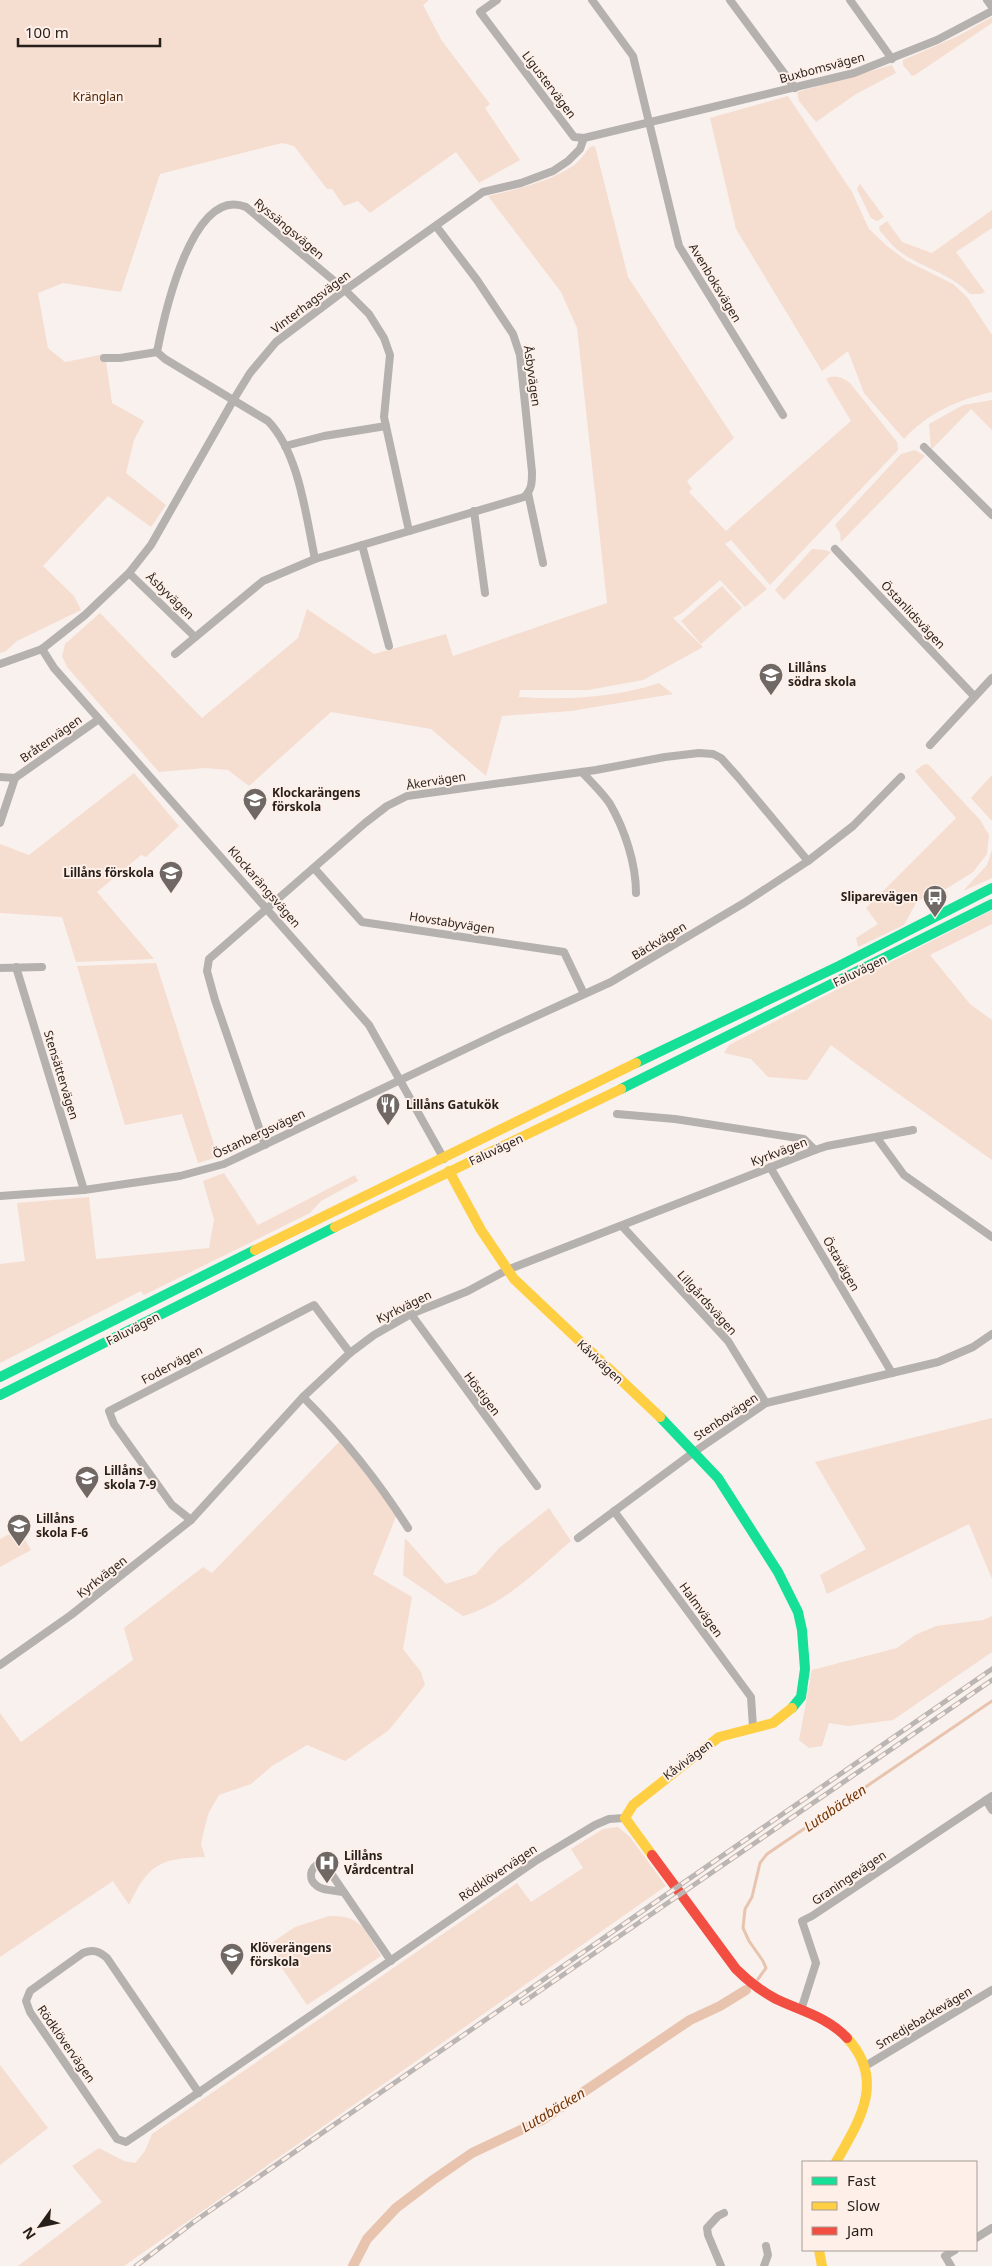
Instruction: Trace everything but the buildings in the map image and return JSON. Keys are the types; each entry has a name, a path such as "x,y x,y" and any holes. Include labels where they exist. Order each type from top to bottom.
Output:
{"main road":[{"name":"Faluvägen","path":"0,1378 384,1185 444,1158 579,1090 839,966 992,888"},
{"name":"Faluvägen","path":"0,1395 395,1197 532,1133 992,904"},
{"name":"Kåvivägen","path":"444,1158 449,1172 481,1230 507,1270 529,1294 666,1423 718,1478 778,1572 798,1612 802,1630 805,1669 801,1697 784,1716 773,1722 734,1732 713,1741 642,1796 624,1818"},
{"path":"624,1818 748,1983 777,2001 826,2021 844,2033 859,2050 868,2071 867,2096 836,2161"},
{"path":"819,2251 822,2266"}],"street":[{"name":"Ligustervägen","path":"497,0 480,12 574,137 584,138"},
{"path":"584,138 649,122 633,56 592,0"},
{"path":"730,0 794,88"},
{"path":"850,0 892,59"},
{"path":"987,0 992,7"},
{"name":"Buxbomsvägen","path":"649,122 854,73 892,59 950,33 992,11"},
{"name":"Avenboksvägen","path":"649,122 679,246 783,415"},
{"name":"Vinterhagsvägen","path":"0,664 42,649 85,616 129,573 151,545 250,373 276,342 345,290 483,192 521,183 553,171 568,161 580,149 584,138"},
{"name":"Ryssängsvägen","path":"157,352 161,331 190,241 210,215 226,205 237,203 246,207 345,290 377,325 390,355 384,417 404,502 408,531"},
{"name":"Åsbyvägen","path":"175,654 263,581 315,559 524,497 528,493 532,483 532,472 520,355 513,334 477,280 436,226"},
{"path":"104,358 120,358 157,352 165,359 268,421 276,430 285,446 296,475 315,559"},
{"path":"285,446 324,436 386,426"},
{"path":"924,447 992,514"},
{"name":"Åsbyvägen","path":"528,493 543,563"},
{"path":"474,511 485,593"},
{"path":"362,545 388,646"},
{"name":"Östanlidsvägen","path":"835,549 974,696"},
{"name":"Åsbyvägen","path":"129,573 195,637"},
{"name":"Klockarängsvägen","path":"42,649 54,668 268,908 369,1025 444,1158"},
{"path":"930,745 992,678"},
{"name":"Bråtenvägen","path":"0,823 15,778 99,718"},
{"name":"Åkervägen","path":"266,1145 207,971 209,959 365,823 399,799 582,772 665,757 699,753 713,754 720,758 738,777 808,861"},
{"path":"582,772 610,804 631,855 636,893"},
{"name":"Bråtenvägen","path":"0,777 15,778"},
{"name":"Bäckvägen","path":"401,1080 611,982 647,962 808,861 853,826 900,777"},
{"name":"Hovstabyvägen","path":"314,868 362,922 564,952 584,994"},
{"name":"Stensättervägen","path":"16,967 84,1190"},
{"path":"0,968 42,967"},
{"name":"Östanbergsvägen","path":"0,1196 84,1190 180,1176 212,1169 401,1080"},
{"path":"617,1114 674,1119 804,1139 815,1150"},
{"name":"Kyrkvägen","path":"0,1664 71,1616 191,1520 303,1397 350,1353 374,1335 411,1314 468,1291 507,1270 770,1167 827,1146 913,1130"},
{"path":"877,1138 904,1175 992,1237"},
{"name":"Östavägen","path":"770,1167 892,1373"},
{"name":"Lillgårdsvägen","path":"622,1226 728,1341 766,1403"},
{"name":"Fodervägen","path":"191,1520 172,1505 114,1424 109,1411 314,1305 350,1353"},
{"name":"Höstigen","path":"411,1314 536,1486"},
{"name":"Stenbovägen","path":"578,1538 694,1452 766,1403 954,1356 973,1347 992,1334"},
{"path":"303,1397 340,1434 384,1490 408,1528"},
{"name":"Halmvägen","path":"614,1511 751,1697 754,1727"},
{"name":"Graningevägen","path":"802,2010 816,1963 802,1921 989,1798 992,1810"},
{"name":"Rödklövervägen","path":"198,2093 107,1958 101,1952 93,1950 83,1953 30,1991 26,2001 30,2012 117,2139 121,2142 126,2142 198,2093 391,1961 572,1838 609,1819 624,1818"},
{"path":"343,1892 316,1885 311,1874 313,1866 318,1863 324,1863 391,1961"},
{"name":"Smedjebackevägen","path":"866,2065 992,1990"},
{"path":"721,2266 707,2228 718,2216 724,2213"},
{"path":"977,2237 992,2228"},
{"path":"764,2266 768,2255 766,2246"},
{"path":"951,2266 945,2256 953,2251"}],"green space":[{"name":"Kränglan","path":"0,0 429,0 423,5 442,41 490,104 485,108 520,160 479,183 456,152 370,213 358,201 344,206 332,189 327,189 294,146 282,143 160,174 121,292 63,283 38,293 48,348 65,362 105,354 112,403 144,421 134,440 126,473 166,505 151,527 108,496 43,566 74,596 81,610 17,641 6,651 0,653"},
{"path":"992,17 992,23 915,75 912,76 903,65 903,60 958,36"},
{"path":"892,65 896,73 856,94 816,122 799,101 797,92"},
{"path":"788,96 852,192 869,229 907,261 953,284 967,297 992,335 992,392 967,399 944,409 923,422 904,439 864,393 848,351 822,371 736,229 710,118"},
{"path":"595,146 628,277 734,438 687,481 692,489 689,492 726,531 851,421 826,379 838,377 850,383 897,442 898,450 770,585 731,540 725,544 767,589 745,607 720,580 682,613 673,618 703,647 643,680 588,690 520,690 519,697 590,697 625,692 659,683 673,694 571,711 502,716 486,776 431,729 331,712 249,786 228,770 205,768 159,772 67,667 62,656 65,644 100,613 202,718 298,638 307,609 374,654 446,634 453,656 607,603 577,328 561,292 488,196 510,191 555,176 574,165 590,147"},
{"path":"860,184 884,217 877,221 871,218 857,189"},
{"path":"992,210 992,228 956,252 985,292 980,294 970,294 954,281 908,257 894,247 880,231 879,227 887,221 902,242 932,253"},
{"path":"992,400 992,430 971,409 931,450 929,424 963,405"},
{"path":"915,450 925,456 841,542 840,533 835,525 901,454"},
{"path":"812,549 831,552 784,600 775,590"},
{"path":"722,586 742,608 701,644 681,621"},
{"path":"928,764 980,820 989,835 987,854 973,872 946,889 917,901 904,925 858,947 856,938 878,924 866,908 956,818 915,771"},
{"path":"134,773 179,826 146,857 141,855 97,892 154,959 76,962 62,917 0,913 0,844 29,855"},
{"path":"992,775 992,821 971,798"},
{"path":"992,850 992,878 963,891 987,865"},
{"path":"992,910 992,924 930,955 970,1004 992,1020 992,1160 831,1045 807,1080 768,1077 751,1059 724,1053 729,1045"},
{"path":"156,963 218,1157 198,1163 182,1114 125,1125 77,966"},
{"path":"224,1173 258,1225 355,1175 358,1181 321,1201 310,1213 144,1295 141,1291 0,1363 0,1264 25,1261 17,1203 89,1197 96,1259 209,1248 214,1220 203,1181"},
{"path":"992,1418 992,1579 969,1524 827,1594 820,1575 866,1549 815,1462"},
{"path":"340,1441 397,1514 373,1574 412,1597 403,1649 421,1672 425,1685 389,1730 345,1761 307,1745 272,1766 251,1784 219,1795 209,1812 205,1826 201,1844 205,1857 177,1859 158,1866 143,1880 129,1905 113,1881 0,1957 0,1713 21,1742 133,1660 124,1628 203,1567 212,1573"},
{"path":"549,1508 571,1541 521,1584 479,1610 463,1616 403,1575 405,1538 446,1584 476,1574 499,1548"},
{"path":"19,1529 31,1550 0,1567 0,1539"},
{"path":"992,1616 992,1652 893,1720 848,1726 829,1723 822,1746 809,1748 799,1740 812,1670 897,1648 915,1635 936,1626 983,1620"},
{"path":"618,1827 630,1837 666,1886 124,2266 18,2266 102,2202 72,2166 99,2148 124,2161 135,2163 145,2151 152,2134 517,1883 531,1902 583,1868 571,1849 603,1829"},
{"path":"329,1916 340,1916 356,1921 366,1932 381,1956 307,2005 267,1946 295,1927"},
{"path":"0,2065 48,2128 0,2165"}],"waterway":[{"name":"Lutabäcken","path":"758,1979 766,1968 743,1928 745,1909 752,1897 760,1863 767,1854 992,1701"},
{"name":"Lutabäcken","path":"353,2266 367,2239 396,2208 433,2180 472,2153 542,2120 690,2020 720,2006 746,1990"}],"railway":[{"path":"136,2266 195,2221 992,1669"},
{"path":"522,2003 992,1680"}],"traffic: fast":[{"path":"636,1063 839,966 992,888"},
{"path":"621,1089 992,904"},
{"path":"0,1395 335,1227"},
{"path":"0,1377 255,1250"},
{"path":"660,1417 718,1478 778,1572 798,1612 802,1630 805,1669 801,1697 792,1708"}],"traffic: slow":[{"path":"255,1250 636,1063"},
{"path":"335,1227 621,1089"},
{"path":"449,1171 481,1230 514,1279 660,1417"},
{"path":"652,1855 625,1818 633,1805 719,1737 773,1723 792,1708"},
{"path":"837,2161 860,2115 867,2085 865,2069 859,2054 847,2038"},
{"path":"819,2251 822,2266"}],"traffic: jam":[{"path":"652,1855 736,1969 770,1996 814,2015 840,2031 847,2038"}],"place":[{"name":"Lillåns södra skola","path":"771,696"},
{"name":"Klockarängens förskola","path":"255,821"},
{"name":"Lillåns förskola","path":"171,894"},
{"name":"Sliparevägen","path":"935,918"},
{"name":"Lillåns Gatukök","path":"388,1126"},
{"name":"Lillåns skola 7-9","path":"87,1499"},
{"name":"Lillåns skola F-6","path":"19,1547"},
{"name":"Lillåns Vårdcentral","path":"327,1884"},
{"name":"Klöverängens förskola","path":"232,1976"}]}
